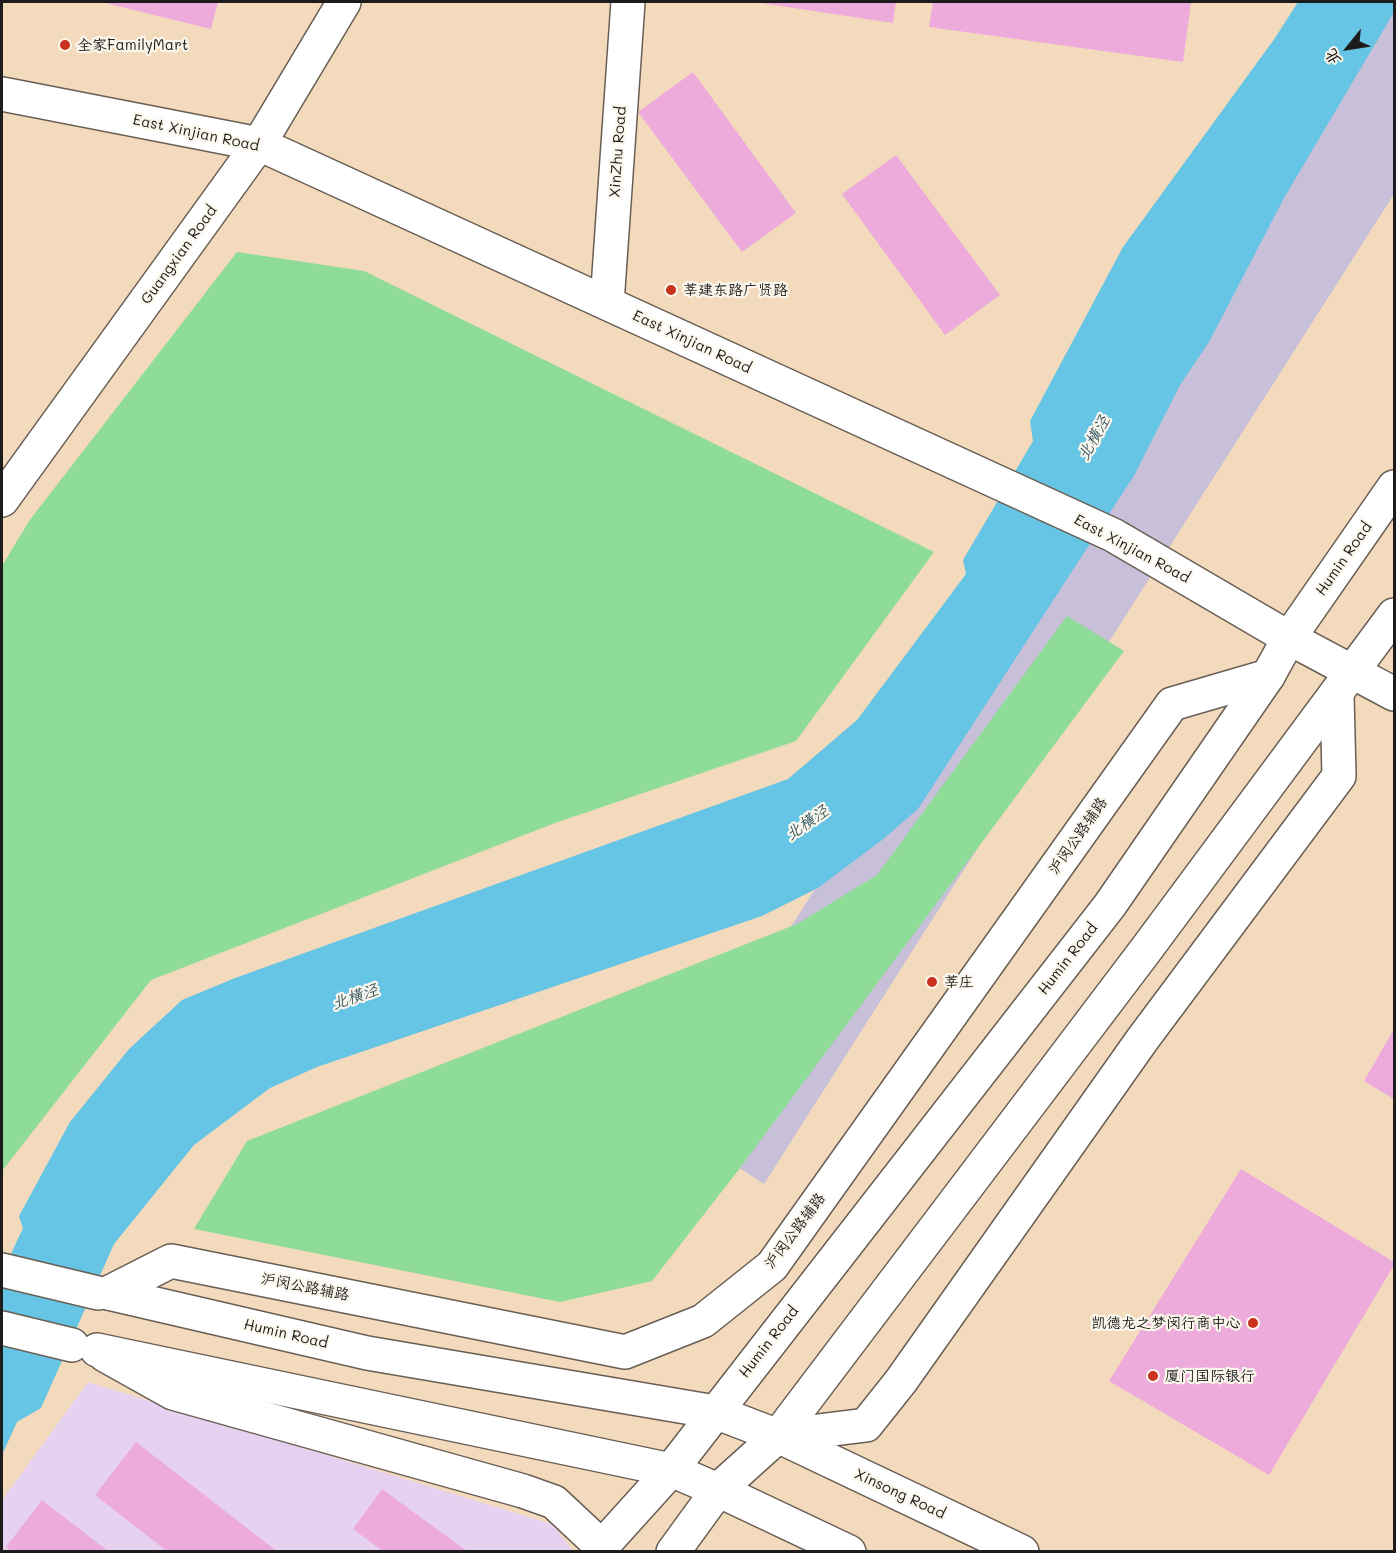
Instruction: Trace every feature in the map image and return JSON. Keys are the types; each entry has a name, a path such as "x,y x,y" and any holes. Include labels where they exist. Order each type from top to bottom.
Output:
{"main road":[{"name":"Guangxian Road","path":"2,500 259,144 344,2"},
{"name":"XinZhu Road","path":"607,303 628,2"},
{"name":"East Xinjian Road","path":"2,94 259,144 991,478 1113,536 1289,638 1345,683 1395,694"},
{"name":"Humin Road","path":"599,1549 671,1470 1110,905 1268,676 1289,638 1395,487"},
{"path":"673,1551 718,1490 778,1436 1395,615"},
{"name":"沪闵公路辅路","path":"103,1293 171,1261 625,1352 704,1321 772,1266 1172,704 1268,676"},
{"path":"778,1436 866,1425 901,1381 1142,1040 1339,776 1345,683"},
{"name":"Humin Road","path":"2,1270 367,1353 715,1412 778,1436"},
{"path":"2,1328 671,1470 849,1551"},
{"path":"85,1347 173,1393 523,1491 554,1502 599,1549"},
{"name":"Xinsong Road","path":"778,1436 1022,1551"}],"shaded area":[{"path":"1381,2 1394,2 1394,194 764,1184 667,1121"},
{"path":"88,1382 552,1524 573,1551 2,1552 2,1500"}],"green space":[{"path":"237,252 364,271 934,552 796,741 555,823 151,980 2,1171 2,566 29,521"},
{"path":"1067,616 1124,651 737,1172 652,1281 560,1302 194,1229 247,1141 797,924 877,875"}],"water":[{"name":"北横泾","path":"1298,2 1394,2 1394,12 1284,198 1209,342 1180,385 1135,474 918,809 882,840 818,888 762,916 317,1067 270,1088 194,1145 114,1244 41,1408 17,1422 2,1455 2,1273 23,1228 19,1216 70,1122 129,1049 182,1000 235,978 788,779 857,720 966,574 963,560 1033,441 1030,421 1123,247 1275,38"}],"building":[{"path":"101,2 218,2 211,29"},
{"path":"754,2 896,2 893,23"},
{"path":"933,2 1191,2 1183,62 929,27"},
{"path":"693,72 796,213 742,252 638,112"},
{"path":"896,155 1000,295 945,335 842,194"},
{"path":"1394,1029 1394,1099 1364,1081"},
{"name":"凯德龙之梦闵行商中心","path":"1241,1169 1394,1262 1269,1475 1109,1381"},
{"path":"136,1442 278,1552 168,1552 95,1495"},
{"path":"382,1489 468,1552 384,1552 353,1529"},
{"path":"42,1500 109,1552 12,1552 6,1547"}],"place":[{"name":"全家FamilyMart","path":"65,45"},
{"name":"莘建东路广贤路","path":"671,290"},
{"name":"莘庄","path":"932,982"},
{"name":"凯德龙之梦闵行商中心","path":"1253,1323"},
{"name":"厦门国际银行","path":"1153,1376"}]}
